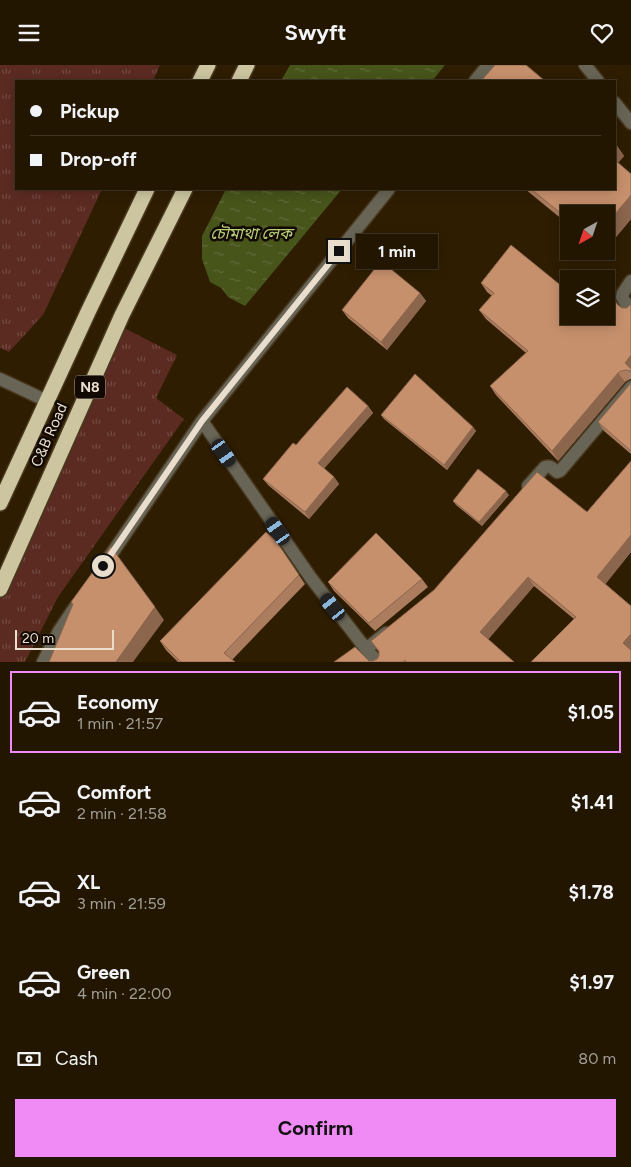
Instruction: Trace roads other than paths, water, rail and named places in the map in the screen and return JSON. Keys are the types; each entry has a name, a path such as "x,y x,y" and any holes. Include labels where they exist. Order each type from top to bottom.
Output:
{"highway":[{"path":"200,80 208,65"},
{"path":"240,80 247,65"},
{"name":"C&B Road","path":"0,503 88,311 148,190"},
{"name":"C&B Road","path":"0,589 122,315 184,190"}],"street":[{"path":"476,80 488,65"},
{"path":"585,65 597,80"},
{"path":"616,104 631,123"},
{"path":"97,575 202,421 387,190"},
{"path":"631,281 622,297 631,309"},
{"path":"0,379 47,401"},
{"path":"518,497 545,467 548,466 557,472 560,471 631,387"},
{"path":"202,421 311,578 378,662"},
{"path":"43,662 59,631 81,599"},
{"path":"366,649 396,625"}],"water":[{"path":"290,65 445,65 433,80 282,80"},
{"name":"চৌমাথা লেক","path":"225,190 341,190 245,306 228,297 221,288 210,282 202,259 202,236"}]}
